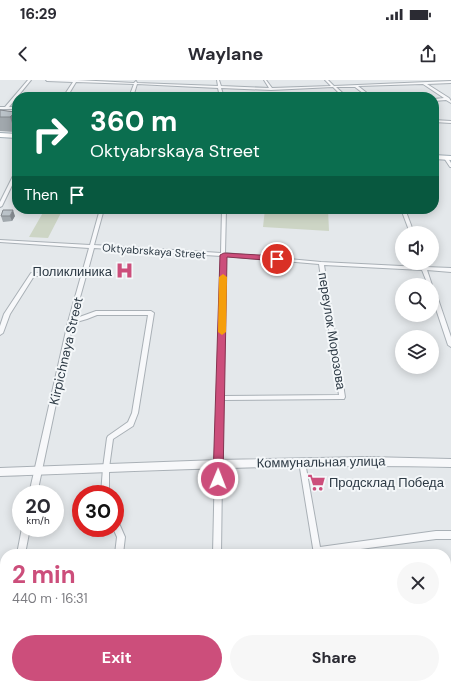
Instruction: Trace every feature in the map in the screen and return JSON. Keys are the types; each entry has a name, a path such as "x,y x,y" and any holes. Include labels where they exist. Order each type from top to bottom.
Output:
{"main road":[{"path":"0,135 12,136"}],"street":[{"path":"20,92 30,80"},
{"path":"47,80 136,82 271,89 451,82"},
{"path":"218,80 222,92"},
{"path":"265,80 271,89"},
{"path":"326,80 340,92"},
{"path":"385,80 389,85"},
{"path":"420,80 438,92"},
{"path":"68,92 76,81"},
{"path":"133,92 136,82"},
{"path":"356,86 364,92"},
{"path":"439,93 449,100"},
{"path":"6,108 12,101"},
{"path":"0,108 12,108"},
{"path":"439,121 451,122"},
{"path":"448,158 451,166"},
{"path":"0,206 12,181"},
{"name":"Kirpichnaya Street","path":"35,485 71,322 101,214"},
{"path":"218,549 218,464 224,214"},
{"path":"405,214 409,226"},
{"name":"Oktyabrskaya Street","path":"0,241 248,256 395,268"},
{"name":"переулок Морозова","path":"220,398 342,397 321,263"},
{"path":"425,270 428,278"},
{"name":"Oktyabrskaya Street","path":"439,270 451,270"},
{"path":"0,333 7,314 34,274 85,275"},
{"path":"439,310 451,345"},
{"path":"71,322 96,313 151,313 135,413 131,424 110,438 105,485"},
{"name":"Коммунальная улица","path":"0,472 368,460 451,463"},
{"path":"302,462 316,549"},
{"path":"338,549 436,535 451,535"},
{"path":"22,549 24,537"},
{"path":"120,549 121,537"}],"green space":[{"path":"42,214 60,214 48,238 29,237"},
{"path":"264,214 328,214 329,231 263,227"}],"building":[{"path":"0,110 12,112 10,117 0,117"},
{"path":"3,210 12,210 10,216 1,216"}],"slow traffic":[{"path":"222,332 223,277"}],"place":[{"name":"Поликлиника","path":"125,271"},
{"name":"Продсклад Победа","path":"316,482"}],"route":[{"path":"218,479 224,255 277,259"}]}
